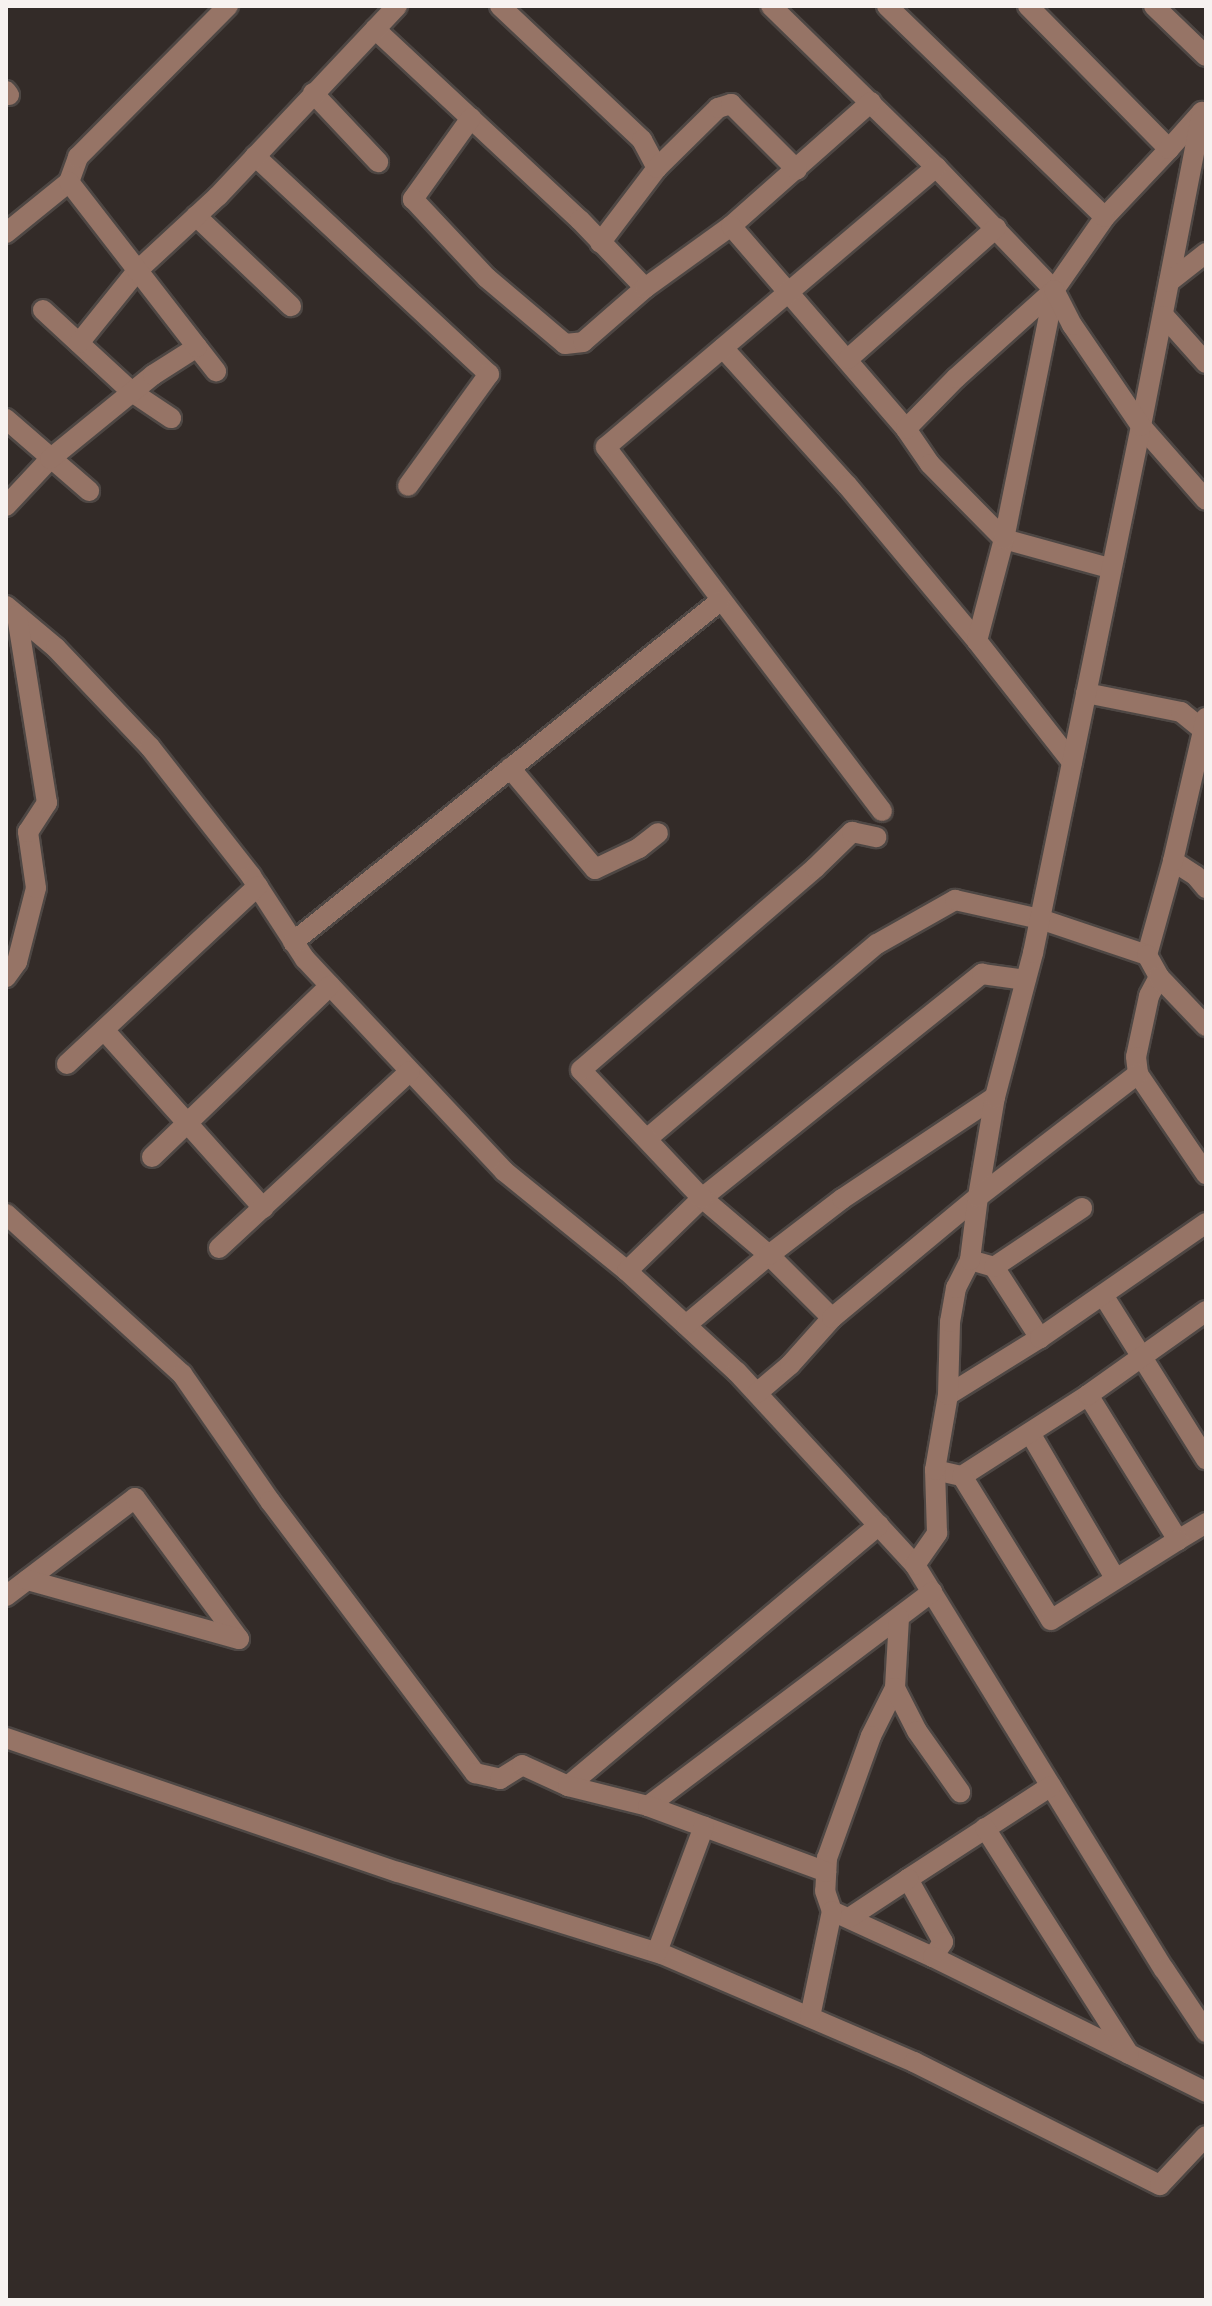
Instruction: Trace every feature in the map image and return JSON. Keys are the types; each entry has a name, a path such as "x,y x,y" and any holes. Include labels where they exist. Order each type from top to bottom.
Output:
{"street":[{"path":"6,233 69,182 78,157 228,6"},
{"path":"79,343 137,271 255,156 397,6"},
{"path":"500,6 642,140 657,168"},
{"path":"771,6 828,65 871,102 936,167 1054,290 1072,325 1141,426 1206,500"},
{"path":"887,6 1105,217"},
{"path":"1028,6 1169,149"},
{"path":"1154,6 1206,56"},
{"path":"375,29 580,220 645,288"},
{"path":"313,93 378,162"},
{"path":"471,118 413,199 487,278 565,344 583,342 645,288 731,226 871,102"},
{"path":"600,243 657,168 718,108 731,104 797,170"},
{"path":"906,429 956,378 1054,290 1105,217 1205,107"},
{"path":"915,1565 937,1533 935,1470 948,1395 950,1322 956,1288 970,1260 995,1097 1040,919 1205,107"},
{"path":"255,156 489,374 408,486"},
{"path":"882,811 606,447 936,167"},
{"path":"69,182 216,371"},
{"path":"196,216 291,306"},
{"path":"731,226 848,359 906,429 930,464 1004,539 1109,568"},
{"path":"848,359 996,228"},
{"path":"1169,282 1206,253"},
{"path":"977,641 1004,539 1054,290"},
{"path":"43,310 132,392 171,418"},
{"path":"1164,316 1206,363"},
{"path":"6,506 50,459 132,392 197,347"},
{"path":"723,348 847,485 977,641 1072,762"},
{"path":"6,419 89,491"},
{"path":"293,942 720,601"},
{"path":"12,610 56,648 150,747 258,886 293,942 330,986 504,1171 627,1271 757,1393 915,1565 1051,1786 1202,2019"},
{"path":"6,977 17,962 36,888 28,832 47,803 12,610"},
{"path":"1086,693 1181,712 1205,727 1147,955"},
{"path":"510,768 595,869 639,848 658,833"},
{"path":"832,1318 769,1255 702,1198 581,1070 804,878 852,832 876,837"},
{"path":"1173,861 1196,876 1206,888"},
{"path":"67,1064 258,886"},
{"path":"648,1138 877,944 955,900 1040,919 1147,955 1159,977 1206,1026"},
{"path":"627,1271 702,1198 982,974 1026,980"},
{"path":"1159,977 1149,996 1136,1057 1138,1074 1206,1174"},
{"path":"152,1157 330,986"},
{"path":"104,1030 263,1208"},
{"path":"219,1248 410,1071"},
{"path":"757,1393 790,1365 832,1318 978,1197 1138,1074"},
{"path":"686,1325 842,1199 995,1097"},
{"path":"994,1267 1082,1208"},
{"path":"6,1214 182,1374 270,1501 475,1773 500,1779 522,1765 568,1786 648,1806 826,1872"},
{"path":"948,1395 1040,1338 1206,1223"},
{"path":"970,1260 994,1267 1040,1338"},
{"path":"1103,1295 1206,1459"},
{"path":"935,1470 962,1476 1088,1395 1141,1356 1203,1320"},
{"path":"1088,1395 1178,1540"},
{"path":"1030,1433 1115,1578"},
{"path":"962,1476 1051,1620 1206,1523"},
{"path":"6,1596 27,1580 135,1498 239,1639 27,1580"},
{"path":"568,1786 879,1525"},
{"path":"648,1806 932,1592"},
{"path":"899,1618 895,1688 871,1736 827,1858 825,1891 840,1914 1206,2092"},
{"path":"895,1688 917,1731 960,1792"},
{"path":"6,1738 398,1872 657,1952 914,2062 1160,2185 1206,2136"},
{"path":"810,2017 840,1914 908,1879 1051,1786"},
{"path":"657,1952 704,1826"},
{"path":"985,1828 1129,2054"},
{"path":"908,1879 943,1942 933,1957"}]}
